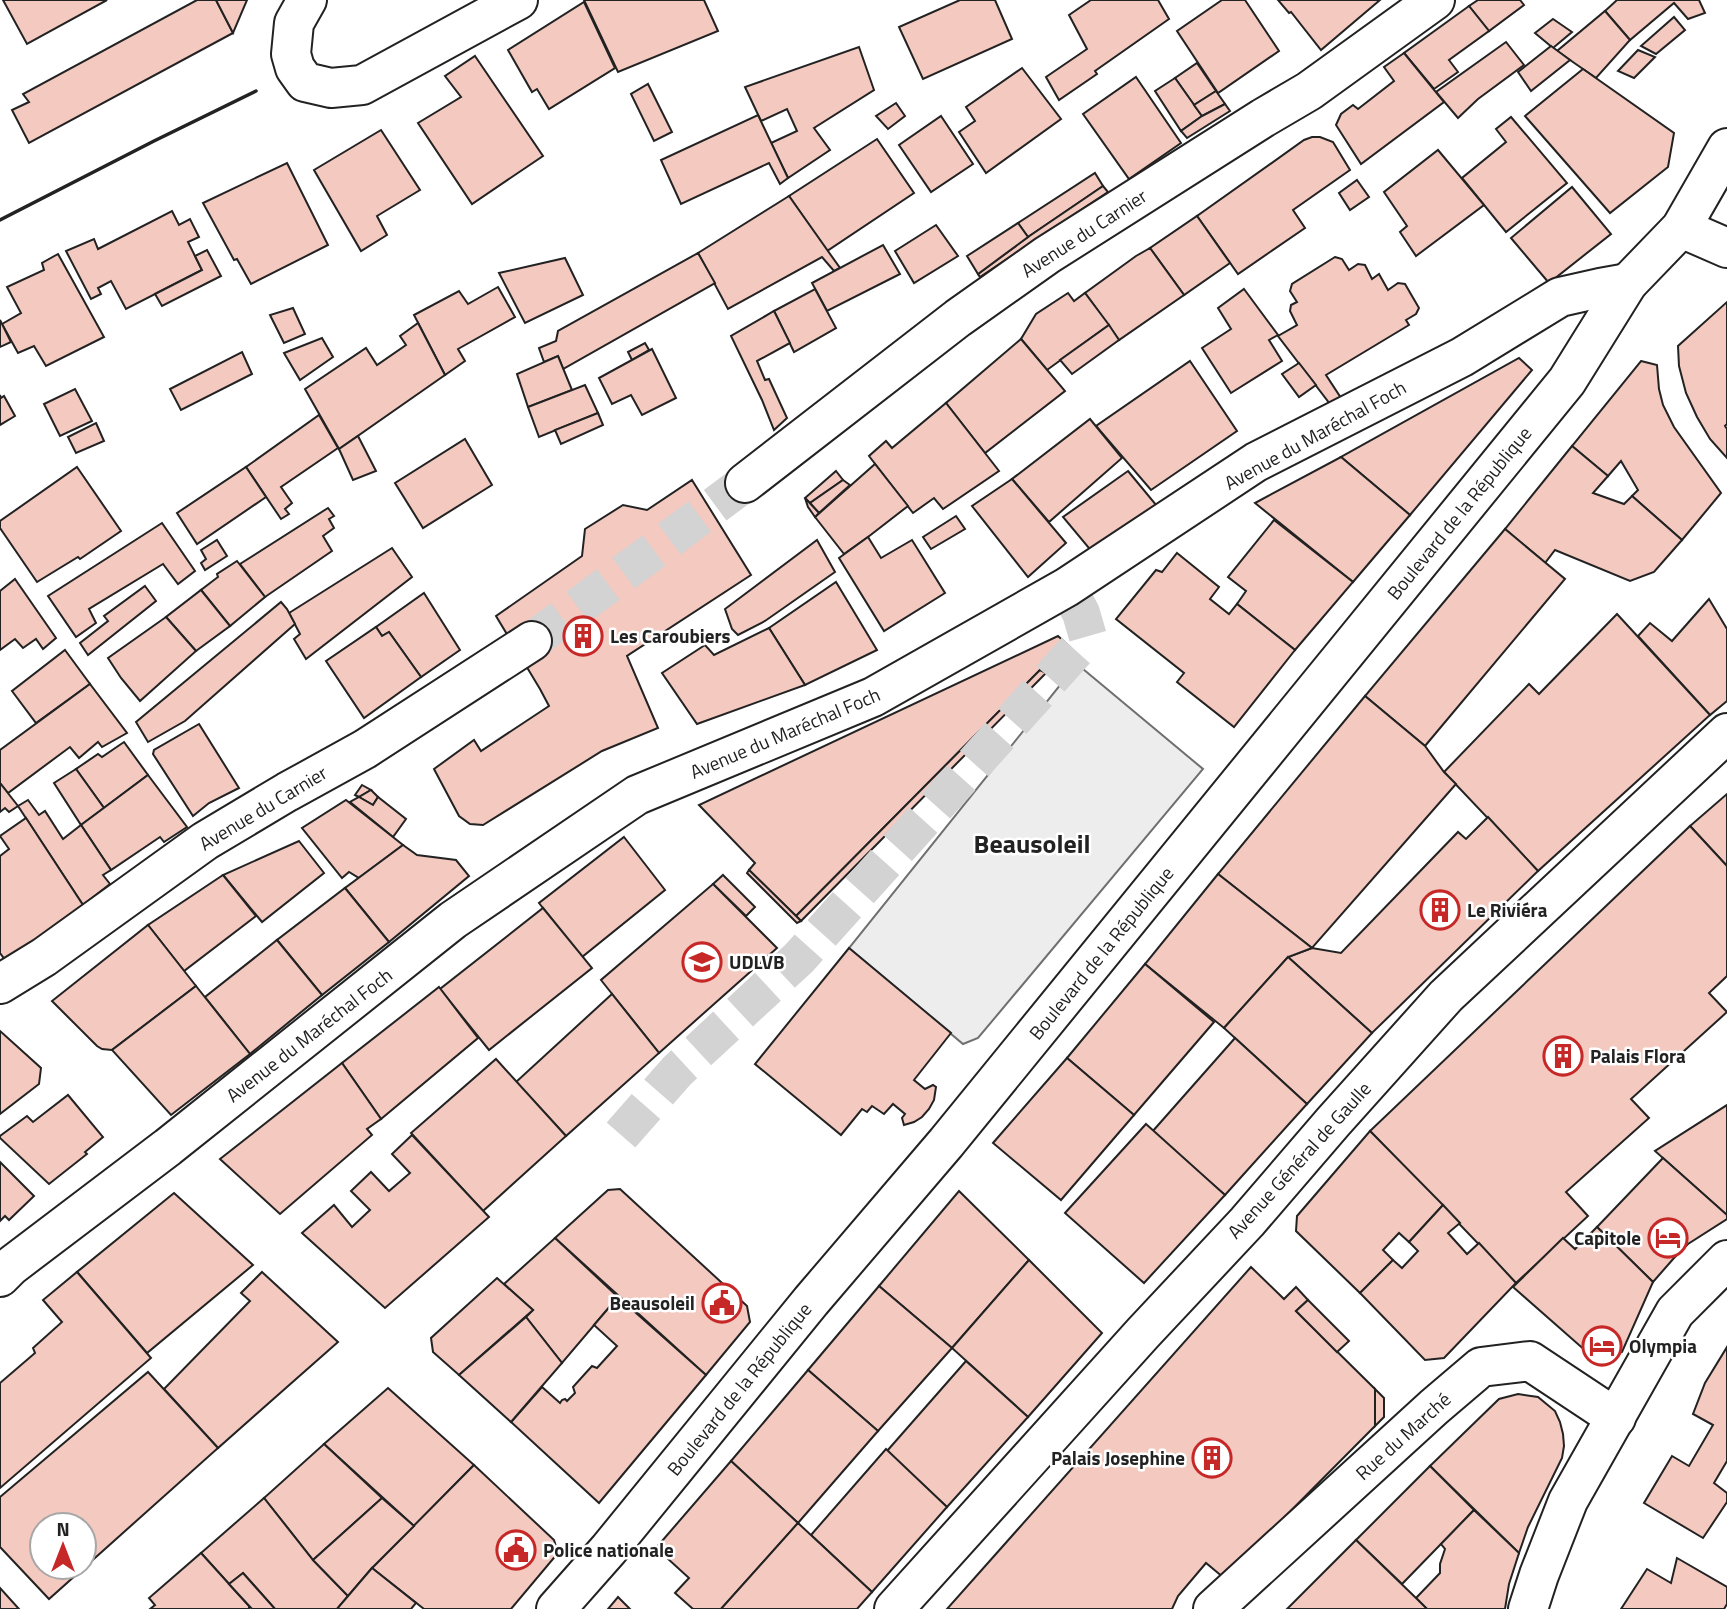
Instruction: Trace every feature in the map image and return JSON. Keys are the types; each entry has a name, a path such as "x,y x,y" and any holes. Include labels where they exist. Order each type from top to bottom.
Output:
{"street":[{"path":"307,0 294,23 291,54 295,68 305,82 331,88 362,85 517,0"},
{"name":"Avenue du Carnier","path":"745,483 958,318 1047,255 1309,90 1435,0"},
{"name":"Boulevard de la République","path":"556,1609 609,1549 811,1301 946,1143 1567,381 1628,284 1681,229 1727,148"},
{"path":"1681,229 1727,248"},
{"name":"Avenue du Maréchal Foch","path":"0,1277 453,920 637,795 873,697 1067,587 1256,463 1462,356 1560,298 1628,284"},
{"name":"Avenue du Carnier","path":"0,984 44,957 205,841 365,749 532,640"},
{"name":"Avenue Général de Gaulle","path":"894,1609 1247,1222 1446,996 1727,733"},
{"path":"1528,1609 1568,1501 1675,1312 1727,1260"},
{"name":"Rue du Marché","path":"1213,1609 1481,1367 1530,1361 1616,1418"}],"shaded area":[{"path":"1077,664 1203,769 978,1038 963,1044 849,948"}],"building":[{"path":"3,0 107,0 27,44"},
{"path":"197,0 216,0 233,33 29,143 12,110 29,102 23,94"},
{"path":"216,0 247,0 233,33"},
{"path":"584,0 704,0 718,31 618,72"},
{"path":"960,0 995,0 1012,39 923,79 899,27"},
{"path":"1091,0 1158,0 1169,19 1059,100 1046,77 1087,49 1069,15"},
{"path":"1222,0 1245,0 1279,51 1218,93 1177,31"},
{"path":"1278,0 1380,0 1321,50"},
{"path":"1478,0 1520,0 1524,5 1489,31 1469,6"},
{"path":"1617,0 1699,0 1705,13 1688,19 1674,3 1630,40 1605,11"},
{"path":"584,2 615,68 549,109 537,89 532,92 508,50"},
{"path":"1469,6 1489,31 1449,60 1458,72 1434,89 1404,53"},
{"path":"1605,11 1630,40 1596,78 1557,51"},
{"path":"1674,17 1685,30 1656,54 1641,46"},
{"path":"1553,19 1572,32 1553,48 1535,33"},
{"path":"1506,42 1524,65 1478,99 1458,118 1436,92"},
{"path":"1551,46 1570,60 1531,91 1518,72"},
{"path":"859,47 874,90 814,128 830,150 788,178 771,143 797,131 787,109 761,121 745,87"},
{"path":"1638,50 1655,57 1634,78 1618,71"},
{"path":"1404,53 1444,102 1361,164 1336,125 1341,114 1353,105 1358,109 1394,81 1384,67"},
{"path":"475,56 543,156 472,204 418,123 461,97 445,76"},
{"path":"1197,63 1216,91 1194,105 1175,78"},
{"path":"1022,68 1061,119 986,173 959,132 975,121 966,107"},
{"path":"1583,69 1674,133 1668,167 1610,213 1525,116"},
{"path":"1136,77 1181,143 1129,179 1083,114"},
{"path":"1175,78 1202,116 1181,131 1155,91"},
{"path":"648,84 672,132 654,141 631,94"},
{"path":"1216,91 1225,104 1202,116 1194,105"},
{"path":"896,103 905,116 888,129 876,116"},
{"path":"1225,104 1230,111 1187,138 1181,131 1202,116"},
{"path":"758,115 788,178 780,184 769,163 681,204 661,160"},
{"path":"941,116 973,164 931,192 899,145"},
{"path":"1511,117 1567,183 1506,232 1462,178 1506,142 1496,129"},
{"path":"381,130 420,190 377,216 387,235 361,251 314,170"},
{"path":"1312,137 1333,142 1350,170 1293,210 1305,228 1238,274 1197,216"},
{"path":"877,139 914,193 827,251 789,196"},
{"path":"1438,150 1484,205 1416,256 1400,232 1407,226 1384,192"},
{"path":"287,163 328,245 251,284 237,259 234,260 203,203"},
{"path":"1095,173 1103,186 1028,237 1018,223"},
{"path":"1357,180 1369,197 1350,210 1339,193"},
{"path":"1103,186 1108,192 980,277 978,274 1028,237"},
{"path":"1572,187 1611,234 1549,283 1511,238"},
{"path":"789,196 840,268 834,271 822,257 728,309 698,253"},
{"path":"172,211 179,225 190,219 199,237 188,242 202,270 126,309 111,281 98,288 101,294 91,299 66,251 94,239 98,249"},
{"path":"1197,216 1230,263 1184,295 1150,248"},
{"path":"1018,223 1028,237 978,274 967,256"},
{"path":"936,225 958,256 914,283 895,251"},
{"path":"883,245 900,274 827,311 812,283"},
{"path":"1150,248 1184,295 1119,340 1085,293"},
{"path":"207,250 221,276 162,306 155,294 202,270 195,256"},
{"path":"698,253 715,283 563,369 558,356 544,362 539,348 556,341 558,331"},
{"path":"58,254 104,337 46,366 34,346 18,353 2,324 21,313 7,287 44,270 42,263"},
{"path":"1335,257 1342,259 1349,270 1358,264 1365,265 1372,279 1379,274 1388,290 1398,283 1405,284 1419,308 1416,314 1406,320 1409,325 1326,375 1341,398 1330,404 1278,336 1297,325 1290,311 1291,305 1297,302 1290,291 1292,284"},
{"path":"565,258 583,295 525,323 499,273"},
{"path":"498,287 515,317 458,349 465,361 445,375 414,315 459,291 468,304"},
{"path":"815,289 836,328 794,352 774,311"},
{"path":"1244,289 1278,335 1269,340 1282,361 1231,393 1202,348 1231,329 1218,308"},
{"path":"1068,293 1074,301 1085,293 1109,325 1047,370 1021,339 1036,314"},
{"path":"1727,302 1727,458 1710,439 1686,393 1679,366 1678,346"},
{"path":"293,308 305,334 284,343 270,315"},
{"path":"774,311 790,343 757,361 765,380 769,379 787,418 774,430 731,336"},
{"path":"0,320 11,342 0,347"},
{"path":"418,323 445,375 339,449 305,389 366,348 377,365 406,345 400,336"},
{"path":"1109,325 1119,340 1072,374 1060,360"},
{"path":"322,338 333,357 300,380 284,353"},
{"path":"1021,339 1065,391 985,453 946,403"},
{"path":"645,343 649,350 632,360 628,352"},
{"path":"652,349 676,398 642,415 631,395 612,404 599,378"},
{"path":"242,352 252,374 181,410 170,389"},
{"path":"558,356 572,390 528,407 517,374"},
{"path":"1519,358 1532,370 1410,515 1341,457"},
{"path":"1190,361 1237,431 1151,490 1096,426"},
{"path":"1641,361 1657,365 1663,405 1674,427 1721,493 1682,540 1632,496 1638,490 1621,461 1608,476 1572,446"},
{"path":"1299,363 1316,385 1299,397 1282,374"},
{"path":"585,385 598,413 539,437 528,407"},
{"path":"75,389 92,421 60,436 44,404"},
{"path":"0,395 1,398 4,396 15,416 0,425"},
{"path":"946,403 999,471 943,509 934,498 913,513 869,456 886,441 892,448"},
{"path":"598,413 603,425 561,444 555,430"},
{"path":"319,415 338,448 281,487 292,503 285,509 289,514 281,519 246,467"},
{"path":"1090,419 1122,458 1049,522 1012,479"},
{"path":"96,423 104,441 76,453 68,437"},
{"path":"358,436 376,471 353,480 339,449"},
{"path":"465,439 492,485 423,528 395,483"},
{"path":"1572,446 1608,476 1593,493 1624,504 1632,496 1682,540 1654,572 1630,581 1555,550 1545,563 1505,529"},
{"path":"1341,457 1410,515 1353,582 1255,503"},
{"path":"875,464 908,506 844,554 815,517"},
{"path":"77,467 121,531 80,559 78,557 37,582 0,528 0,521"},
{"path":"246,467 266,497 197,544 177,513"},
{"path":"836,471 843,480 810,503 805,498"},
{"path":"1128,471 1157,506 1093,553 1063,517"},
{"path":"1012,479 1066,543 1028,577 972,506"},
{"name":"Les Caroubiers","path":"692,480 751,575 627,656 658,728 602,751 483,825 470,824 459,816 434,769 474,740 481,751 549,706 496,616 582,556 585,529 623,505 647,510"},
{"path":"843,480 850,485 819,513 810,503"},
{"path":"805,498 819,513 815,517 808,507"},
{"path":"328,508 334,516 329,519 334,528 323,536 332,551 265,597 240,564"},
{"path":"956,516 965,529 931,549 923,537"},
{"path":"1274,520 1353,582 1295,650 1237,604 1246,591 1228,577"},
{"path":"162,523 195,571 178,584 163,564 89,609 96,623 76,637 48,596"},
{"path":"1505,529 1565,579 1425,746 1365,696"},
{"path":"868,537 881,558 912,540 945,593 884,631 839,558"},
{"path":"217,540 227,556 205,570 201,563 206,559 201,550"},
{"path":"817,540 835,572 765,621 738,635 732,629 725,609"},
{"path":"392,548 412,577 306,659 294,639 300,634 289,613"},
{"path":"1177,553 1219,587 1210,599 1229,614 1237,604 1295,650 1234,727 1177,682 1184,673 1116,619 1156,570 1162,572"},
{"path":"237,561 265,597 230,626 201,590 218,577 217,574"},
{"path":"15,579 56,638 43,649 36,639 23,648 15,639 0,650 0,591"},
{"path":"836,582 877,650 805,685 769,628"},
{"path":"145,586 156,601 88,655 80,643 108,621 104,616"},
{"path":"201,590 230,626 196,651 166,617"},
{"path":"424,593 460,650 421,677 389,632 382,636 376,627"},
{"path":"1709,599 1727,629 1727,701 1710,715 1638,636 1650,623 1672,641"},
{"path":"281,602 295,624 185,721 148,742 136,722"},
{"path":"1617,614 1710,715 1538,871 1444,772 1529,684 1539,694"},
{"path":"166,617 196,651 140,701 108,658"},
{"path":"376,627 382,636 389,632 421,677 364,718 326,661"},
{"path":"769,628 805,685 697,724 662,673 705,645 714,655"},
{"path":"1058,636 1070,647 1046,673 1040,670 796,916 749,870 755,863 699,805"},
{"path":"65,650 90,684 36,723 12,691"},
{"path":"1040,670 1046,673 801,921 796,916"},
{"path":"90,684 127,733 102,747 98,742 79,758 70,747 8,793 0,783 0,750"},
{"path":"1365,696 1425,746 1456,784 1312,948 1218,874"},
{"path":"199,724 239,788 209,803 193,816 153,754 154,750"},
{"path":"124,742 148,775 104,808 76,769 98,754 102,757"},
{"path":"76,769 104,808 81,825 54,783"},
{"path":"148,775 187,827 164,842 160,837 111,870 81,825"},
{"path":"0,783 18,806 9,812 5,808 0,812"},
{"path":"362,785 371,790 359,797 355,795"},
{"path":"371,790 378,797 373,805 359,797"},
{"path":"1727,794 1727,866 1690,826"},
{"path":"359,797 373,805 378,797 406,819 393,837 350,802"},
{"path":"28,800 39,815 45,811 63,839 81,825 111,870 103,875 110,884 83,905 18,806"},
{"path":"346,800 403,845 359,878 349,872 342,878 302,828"},
{"name":"Le Riviéra","path":"1488,817 1538,871 1372,1033 1288,957 1312,948 1341,953 1458,832 1466,839"},
{"path":"26,818 83,905 6,961 0,953 0,856 9,849 0,836"},
{"name":"Palais Flora","path":"1690,826 1727,866 1727,976 1709,993 1727,1012 1631,1099 1649,1118 1566,1192 1588,1216 1516,1283 1370,1131"},
{"path":"624,837 665,890 582,957 539,903"},
{"path":"299,841 324,873 262,922 223,875"},
{"path":"403,845 417,855 456,860 469,876 389,942 345,888"},
{"path":"749,870 801,921 797,923 747,873"},
{"path":"1218,874 1312,948 1288,957 1224,1028 1145,964"},
{"path":"223,875 256,916 184,971 148,925"},
{"path":"723,875 755,907 746,916 713,884"},
{"path":"713,884 777,948 659,1053 601,980"},
{"path":"345,888 389,942 322,995 277,940"},
{"path":"543,908 592,968 489,1050 440,989"},
{"path":"148,925 196,986 112,1050 102,1049 52,1001"},
{"path":"277,940 322,995 250,1054 205,997"},
{"path":"849,948 951,1033 914,1080 925,1089 933,1085 936,1087 934,1100 922,1117 904,1125 902,1118 905,1114 893,1104 884,1114 872,1106 867,1112 862,1109 841,1135 755,1064"},
{"path":"1288,957 1372,1033 1307,1104 1224,1028"},
{"path":"1145,964 1214,1022 1134,1115 1067,1058"},
{"path":"196,986 250,1054 171,1115 112,1050"},
{"path":"439,987 478,1038 381,1119 342,1063"},
{"path":"612,994 659,1053 566,1136 516,1082"},
{"path":"0,1031 41,1068 39,1084 0,1114"},
{"path":"1235,1038 1307,1104 1225,1195 1152,1132"},
{"path":"1067,1058 1134,1115 1061,1200 993,1143"},
{"path":"496,1059 566,1136 483,1211 411,1133"},
{"path":"342,1063 381,1119 367,1129 372,1135 280,1214 220,1159"},
{"path":"68,1095 103,1137 85,1152 87,1154 49,1184 0,1136 27,1116 33,1122"},
{"path":"1727,1105 1727,1215 1655,1151"},
{"path":"1146,1124 1225,1195 1144,1283 1065,1213"},
{"path":"1370,1131 1443,1205 1409,1242 1399,1233 1383,1250 1393,1260 1360,1293 1296,1231 1297,1216"},
{"path":"412,1135 489,1217 385,1308 302,1233 334,1205 352,1227 370,1210 351,1191 371,1172 389,1191 410,1173 392,1154"},
{"path":"1663,1158 1727,1215 1727,1219 1688,1244 1653,1282 1597,1227"},
{"path":"0,1162 34,1196 9,1220 5,1216 0,1221"},
{"path":"620,1189 747,1306 750,1322 706,1375 555,1238 608,1190"},
{"path":"959,1191 1029,1260 952,1348 879,1286"},
{"path":"174,1193 253,1265 147,1353 77,1272"},
{"path":"1443,1205 1460,1223 1448,1233 1467,1254 1479,1243 1516,1283 1444,1358 1425,1360 1360,1293 1393,1260 1402,1268 1418,1251 1409,1242"},
{"path":"1597,1227 1653,1282 1622,1352 1596,1360 1513,1287 1563,1238 1575,1249"},
{"path":"555,1238 618,1297 562,1363 526,1317 533,1310 504,1284"},
{"path":"1029,1260 1102,1333 1028,1417 952,1348"},
{"name":"Palais Josephine","path":"1251,1267 1284,1299 1296,1287 1308,1300 1296,1311 1375,1389 1375,1426 1224,1578 1206,1563 1178,1596 1172,1609 947,1609"},
{"path":"77,1272 151,1358 0,1488 0,1383 35,1353 33,1348 62,1322 43,1300"},
{"path":"262,1272 338,1342 218,1448 164,1389 250,1301 241,1293"},
{"path":"497,1278 533,1310 459,1375 433,1352 431,1338"},
{"path":"879,1286 952,1348 878,1431 808,1370"},
{"path":"618,1297 706,1375 599,1503 511,1422 542,1387 560,1403 565,1399 567,1401 575,1393 573,1387 592,1366 597,1368 617,1346 594,1325"},
{"path":"1308,1300 1349,1341 1337,1352 1296,1311"},
{"path":"526,1317 562,1363 511,1422 459,1375"},
{"path":"1727,1347 1727,1461 1714,1483 1727,1493 1727,1502 1703,1538 1644,1503 1672,1456 1689,1466 1713,1425 1693,1414 1705,1383"},
{"path":"966,1361 1028,1417 947,1507 887,1451"},
{"path":"808,1370 878,1431 798,1523 731,1461"},
{"path":"148,1372 218,1448 98,1555 98,1511 28,1511 28,1577 0,1547 0,1497"},
{"path":"388,1388 474,1465 414,1526 324,1444"},
{"path":"1375,1389 1384,1398 1384,1417 1375,1426"},
{"path":"1518,1394 1538,1397 1555,1411 1560,1422 1564,1446 1562,1458 1528,1527 1519,1553 1430,1466 1499,1399"},
{"path":"324,1444 382,1498 313,1560 264,1498"},
{"path":"886,1449 947,1507 872,1592 811,1535"},
{"path":"731,1461 798,1523 721,1609 693,1609 675,1593 689,1578 656,1548"},
{"path":"474,1465 554,1540 558,1553 511,1609 424,1609 372,1568"},
{"path":"1430,1466 1474,1510 1402,1584 1356,1540"},
{"path":"264,1498 313,1560 348,1596 337,1609 275,1609 243,1573 229,1584 201,1553"},
{"path":"382,1498 414,1526 348,1596 313,1560"},
{"path":"1474,1510 1519,1553 1509,1584 1505,1609 1427,1609 1416,1598 1440,1573 1445,1549 1441,1544"},
{"path":"798,1523 872,1592 857,1609 721,1609"},
{"path":"1356,1540 1416,1598 1427,1609 1287,1609"},
{"path":"201,1553 249,1609 150,1609 155,1605 149,1598"},
{"path":"1677,1558 1727,1587 1727,1604 1724,1609 1621,1609 1647,1569 1671,1583"},
{"path":"372,1568 416,1603 411,1609 337,1609"},
{"path":"243,1573 275,1609 252,1609 229,1584"},
{"path":"32,1581 69,1581 49,1599"},
{"path":"0,1588 19,1609 0,1609"},
{"path":"618,1597 630,1609 608,1609"}],"tunnel":[{"path":"532,641 745,483"},
{"path":"621,1135 677,1071 799,958 1088,637 1081,613 1067,587"}],"wall":[{"path":"0,220 256,91"}],"place":[{"name":"Les Caroubiers","path":"583,636"},
{"name":"Le Riviéra","path":"1440,910"},
{"name":"UDLVB","path":"702,962"},
{"name":"Palais Flora","path":"1563,1056"},
{"name":"Capitole","path":"1668,1238"},
{"name":"Beausoleil","path":"722,1303"},
{"name":"Olympia","path":"1602,1346"},
{"name":"Palais Josephine","path":"1212,1458"},
{"name":"Police nationale","path":"516,1550"}],"district":[{"name":"Beausoleil","path":"1032,844"}]}
